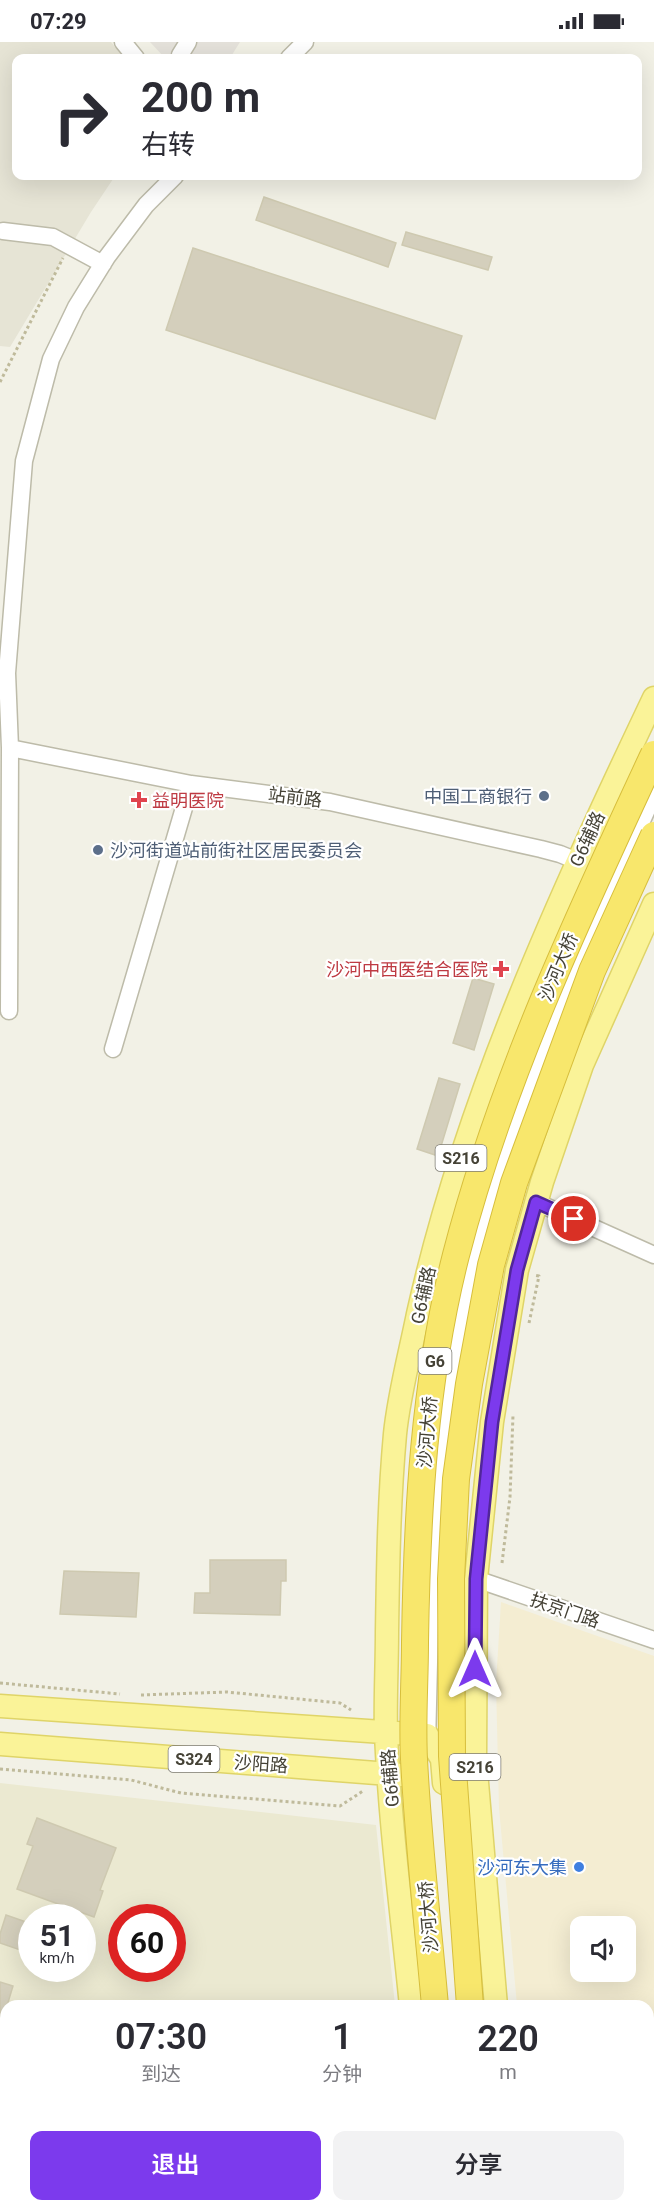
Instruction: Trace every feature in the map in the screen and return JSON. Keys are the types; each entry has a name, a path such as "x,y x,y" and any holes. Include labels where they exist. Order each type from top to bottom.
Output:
{"highway":[{"name":"沙河大桥","path":"434,2000 414,1757 416,1577 432,1378 456,1257 480,1175 522,1053 562,955 654,754"},
{"name":"沙河大桥","path":"470,2000 452,1756 451,1591 456,1479 469,1384 491,1265 514,1183 592,971 654,835"}],"main road":[{"name":"G6辅路","path":"410,2000 386,1732 388,1570 395,1432 433,1249 469,1135 524,985 577,861 654,698"},
{"name":"S216","path":"496,2000 475,1759 476,1579 492,1422 517,1270 536,1202 582,1065 654,904"},
{"name":"S324","path":"0,1706 386,1732"},
{"path":"386,1732 427,1735 442,1759 460,2000"},
{"name":"沙阳路","path":"0,1744 427,1776"},
{"path":"427,1776 442,1759"},
{"path":"452,1887 491,1940"}],"street":[{"path":"123,42 133,54"},
{"path":"293,54 305,42"},
{"path":"9,1011 5,743 7,673 24,461 51,359 76,308 103,264 146,205 171,180"},
{"path":"3,231 53,237 103,264"},
{"name":"站前路","path":"5,743 191,784 330,802 541,849 577,861 654,895"},
{"path":"113,1050 191,784"},
{"path":"438,2000 443,1990 427,1776 427,1735 431,1579 439,1476 452,1378 470,1283 512,1135 578,963 654,794"},
{"path":"536,1202 654,1255"},
{"name":"扶京门路","path":"476,1579 654,1640"}],"path":[{"path":"0,382 69,246"},
{"path":"0,1683 128,1694"},
{"path":"140,1695 227,1692 340,1703 358,1715"},
{"path":"0,1769 130,1780 181,1793 340,1806 389,1774"}],"shaded area":[{"path":"0,42 111,42 121,54 12,54 12,180 112,180 10,347 0,346"},
{"path":"150,42 240,42 232,54 161,54"},
{"name":"沙河东大集","path":"501,1602 654,1656 654,2000 517,2000 499,1808 496,1683"},
{"path":"0,1783 376,1825 394,2000 0,2000"}],"building":[{"path":"264,197 396,243 388,267 256,220"},
{"path":"406,232 492,257 488,270 402,245"},
{"path":"193,248 462,336 435,419 166,330"},
{"path":"473,978 494,984 474,1050 453,1043"},
{"path":"439,1078 460,1084 438,1156 417,1149"},
{"path":"210,1560 286,1560 286,1581 281,1581 280,1615 194,1613 195,1593 210,1593"},
{"path":"64,1571 139,1573 136,1617 60,1614"},
{"path":"37,1818 116,1848 100,1890 103,1891 96,1911 96,1904 58,1904 17,1889 33,1846 27,1844"},
{"path":"6,1915 18,1919 18,1949 0,1943 0,1934"},
{"path":"0,1982 13,1986 9,2000 0,2000"}],"place":[{"name":"中国工商银行","path":"544,796"},
{"name":"益明医院","path":"139,800"},
{"name":"沙河街道站前街社区居民委员会","path":"98,850"},
{"name":"沙河中西医结合医院","path":"501,969"},
{"name":"沙河东大集","path":"579,1867"}],"route":[{"path":"475,1669 476,1579 492,1422 517,1270 536,1202 574,1219"}]}
